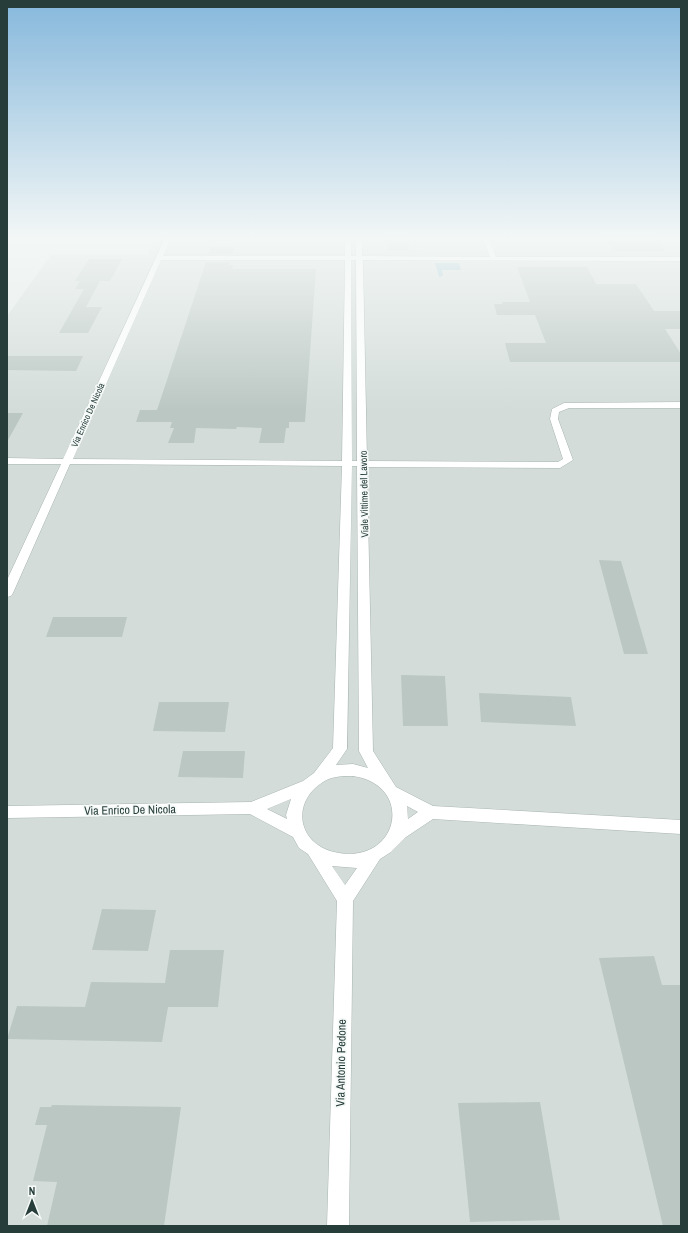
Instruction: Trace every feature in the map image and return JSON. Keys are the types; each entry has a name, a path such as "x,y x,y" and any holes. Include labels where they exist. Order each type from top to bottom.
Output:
{"street":[{"name":"Via Enrico De Nicola","path":"7,593 142,296"},
{"name":"Viale Vittime del Lavoro","path":"320,776 340,749 347,462 347,296"},
{"name":"Viale Vittime del Lavoro","path":"361,296 364,463 366,751 389,788"},
{"path":"7,461 347,462 560,465 568,460 554,419 555,411 567,405 681,405"},
{"path":"375,854 345,899 313,851 302,840 295,827 294,813 297,798 307,786 320,776 336,771 354,770 370,775 389,788 431,812 681,827"},
{"name":"Via Enrico De Nicola","path":"7,812 252,808 307,786"},
{"path":"389,788 398,802 401,814 400,826 395,837"},
{"name":"Via Enrico De Nicola","path":"252,808 299,833"},
{"path":"313,851 328,858 344,861 360,860 375,854 386,847 395,837 431,812"},
{"name":"Via Antonio Pedone","path":"338,1226 345,899"}],"shaded area":[{"path":"22,296 681,296 681,1226 7,1226 7,316"}],"building":[{"path":"80,296 92,296 86,307 102,307 88,333 59,333"},
{"path":"195,296 314,296 305,422 289,422 289,428 286,428 284,443 259,443 262,428 237,427 236,429 196,428 194,443 168,443 174,428 170,428 172,422 136,422 140,410 157,410"},
{"path":"528,296 644,296 654,311 681,311 681,329 665,329 681,354 681,362 510,362 505,343 546,343 535,315 497,315 494,304 503,304 502,302 530,302"},
{"path":"7,356 83,356 76,371 7,370"},
{"path":"7,413 23,413 7,442"},
{"path":"599,560 621,561 648,654 624,654"},
{"path":"53,617 127,617 122,637 46,637"},
{"path":"401,675 445,676 448,726 403,726"},
{"path":"479,693 571,697 576,726 481,722"},
{"path":"159,702 229,702 225,732 153,731"},
{"path":"183,751 245,751 243,778 178,777"},
{"path":"102,909 156,910 148,951 92,950"},
{"path":"170,950 224,950 218,1007 168,1007 162,1042 7,1039 17,1006 85,1007 91,982 165,983"},
{"path":"654,956 662,985 681,985 681,1226 663,1226 599,958"},
{"path":"540,1102 560,1220 470,1222 458,1103"},
{"path":"52,1105 181,1107 164,1226 47,1226 57,1182 33,1181 47,1125 35,1125 40,1107 51,1107"}]}
